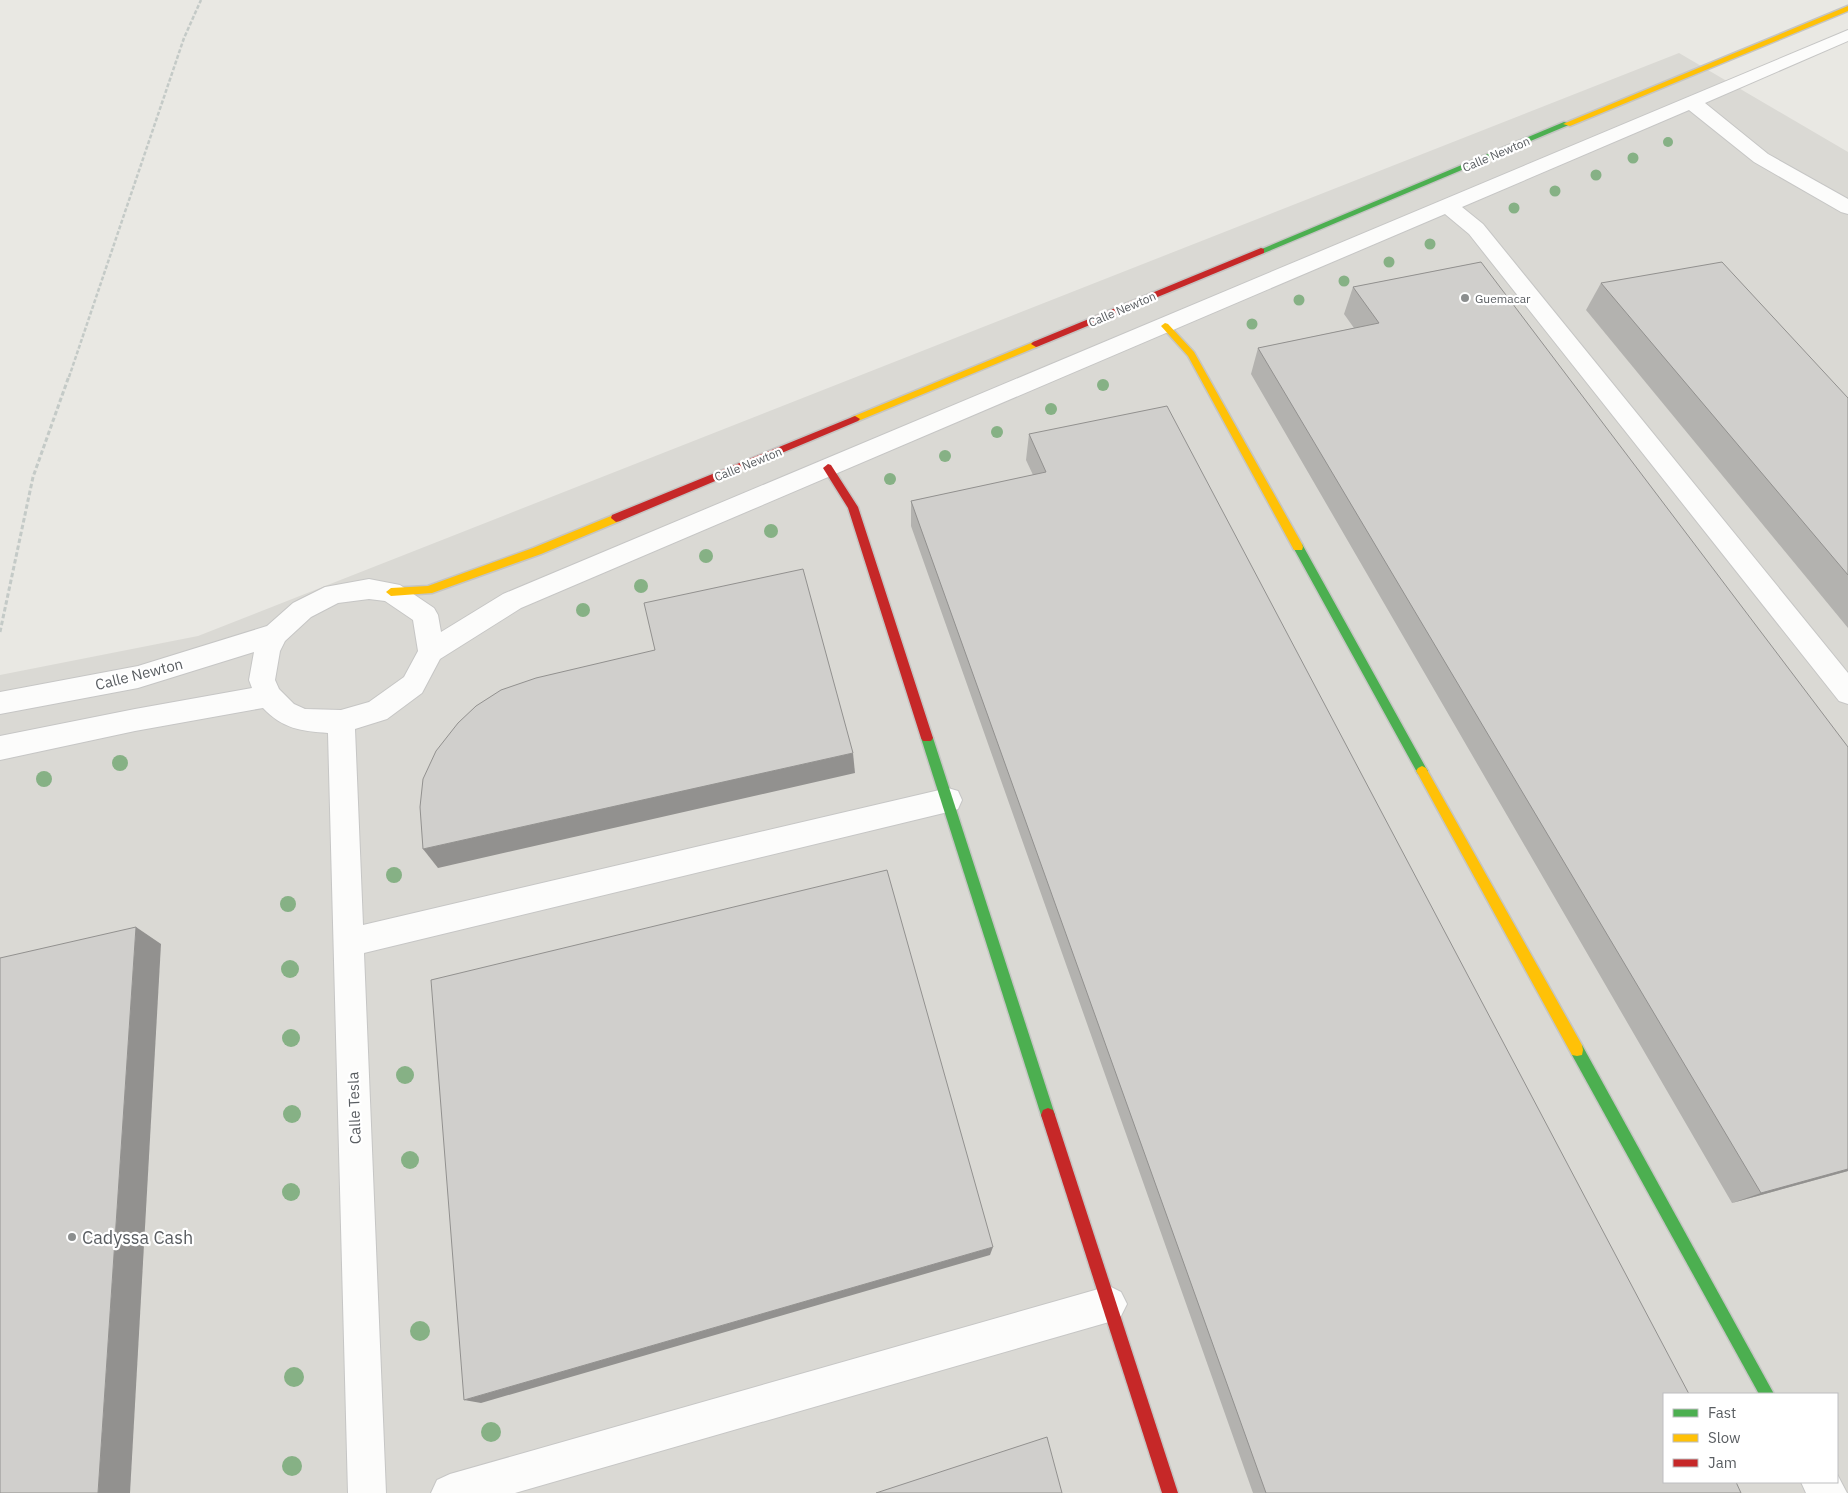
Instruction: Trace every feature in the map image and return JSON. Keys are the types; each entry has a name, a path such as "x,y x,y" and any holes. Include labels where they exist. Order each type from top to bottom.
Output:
{"street":[{"name":"Calle Newton","path":"391,592 428,590 537,551 1848,8"},
{"name":"Calle Newton","path":"431,651 512,601 1165,326 1848,35"},
{"path":"1691,102 1712,116 1761,158 1848,208"},
{"path":"1448,206 1476,229 1848,693"},
{"path":"1165,326 1191,354 1766,1393"},
{"path":"828,468 853,507 1170,1493"},
{"path":"369,589 391,592 425,615 431,651 413,684 378,711 341,722 304,720 284,712 269,696 262,680 267,650 276,634 302,610 334,594 369,589"},
{"name":"Calle Newton","path":"0,703 138,677 276,634"},
{"path":"0,748 135,720 269,696"},
{"name":"Calle Tesla","path":"341,722 367,1493"},
{"path":"348,943 948,800"},
{"path":"450,1493 1109,1304"}],"path":[{"path":"0,632 33,477 97,297 184,38 201,0"}],"shaded area":[{"path":"1679,53 1848,152 1848,1493 0,1493 0,675 198,636"}],"building":[{"path":"1481,262 1848,747 1848,1169 1761,1193 1258,348 1379,323 1353,287"},
{"path":"1722,262 1848,398 1848,575 1601,283"},
{"path":"1167,406 1688,1393 1663,1393 1663,1483 1736,1483 1741,1493 1266,1493 911,501 1046,472 1029,434"},
{"path":"803,569 853,753 423,849 420,807 423,779 436,751 458,723 476,706 501,690 536,678 655,650 644,603"},
{"path":"887,870 993,1247 464,1400 431,980"},
{"name":"Cadyssa Cash","path":"136,927 98,1493 0,1493 0,958"},
{"path":"1047,1437 1062,1493 876,1493"}],"traffic: fast":[{"path":"1261,251 1567,124"},
{"path":"1298,547 1422,771"},
{"path":"927,738 1048,1115"},
{"path":"1577,1050 1766,1393"}],"traffic: slow":[{"path":"1567,124 1848,8"},
{"path":"1165,326 1191,354 1298,547"},
{"path":"855,419 1036,344"},
{"path":"391,592 428,590 537,551 616,518"},
{"path":"1422,771 1577,1050"}],"traffic: jam":[{"path":"1036,344 1261,251"},
{"path":"616,518 855,419"},
{"path":"828,468 853,507 927,738"},
{"path":"1048,1115 1170,1493"}],"place":[{"name":"Guemacar","path":"1465,298"},
{"name":"Cadyssa Cash","path":"72,1237"}]}
